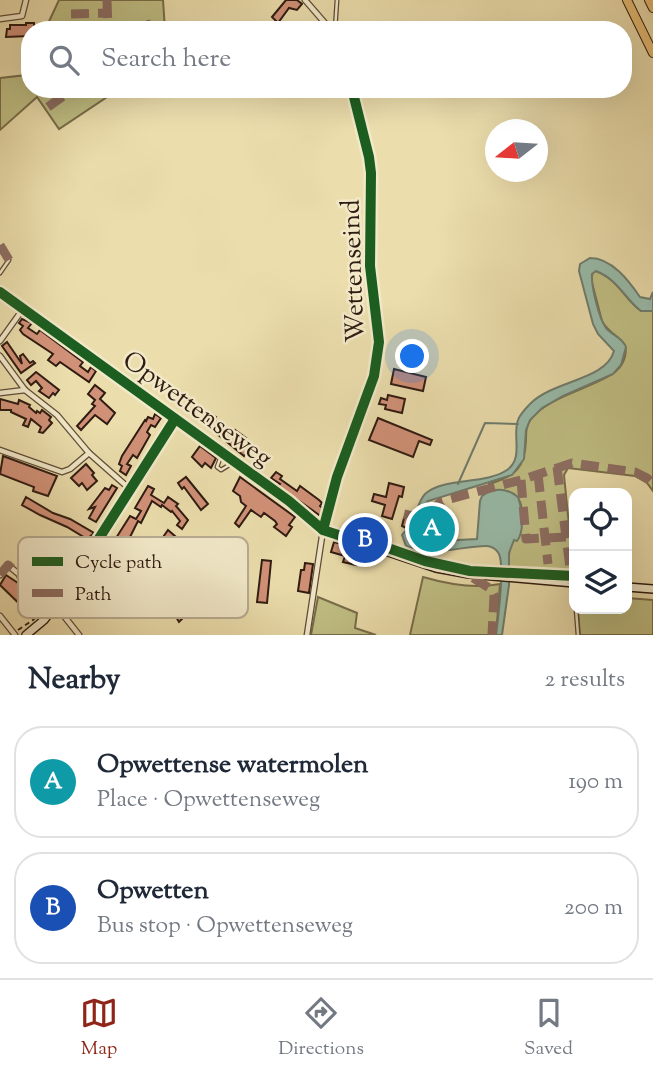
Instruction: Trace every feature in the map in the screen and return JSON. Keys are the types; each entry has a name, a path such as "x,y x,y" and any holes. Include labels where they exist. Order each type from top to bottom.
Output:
{"main road":[{"path":"627,0 653,53"},
{"path":"649,0 653,8"}],"street":[{"path":"0,19 23,16 26,0"},
{"path":"305,0 325,21"},
{"name":"Wettenseind","path":"307,635 323,530 337,477 374,376 379,342 370,266 371,173 354,98"},
{"name":"Opwettenseweg","path":"0,292 323,530 436,568 569,583"},
{"path":"0,341 23,309"},
{"path":"0,356 25,390 57,415 89,453 131,490"},
{"path":"0,393 25,390"},
{"path":"99,537 175,419"},
{"path":"0,450 62,472 70,469 89,453"},
{"path":"0,575 8,565 18,573"},
{"path":"632,587 653,589"},
{"path":"0,616 15,634"},
{"path":"26,635 40,618"},
{"path":"65,618 79,635"}],"lane":[{"path":"334,21 337,0"},
{"path":"0,273 9,260"},
{"path":"222,453 217,467 221,470 234,462"},
{"path":"576,614 578,635"}],"path":[{"path":"15,634 35,618"}],"shaded area":[{"path":"59,0 163,0 164,21 49,21"},
{"path":"21,76 21,98 36,98 0,130 0,78"},
{"path":"38,98 106,98 59,129"},
{"path":"590,258 613,266 640,297 650,299 653,292 653,311 641,311 610,279 596,271 592,274 596,302 603,324 626,347 621,365 613,374 542,408 530,420 526,430 524,459 512,475 428,501 415,525 414,536 418,542 477,539 482,496 500,490 518,497 522,526 520,537 517,541 514,540 509,553 509,585 502,635 496,635 501,570 497,551 492,547 476,546 426,551 406,546 402,535 411,525 422,498 433,489 442,485 487,478 507,470 515,459 518,420 528,406 541,395 591,374 609,361 614,351 598,334 593,324 579,271 580,264"},
{"path":"593,272 610,279 641,311 653,311 653,491 647,483 635,476 568,468 564,475 569,525 569,575 509,572 509,552 522,508 516,496 510,492 489,492 489,484 506,478 521,465 527,426 540,410 606,378 622,364 625,355 624,344 602,321 591,279"},
{"path":"423,577 461,585 500,584 496,635 410,635"},
{"path":"318,597 357,613 355,628 376,635 311,635"},
{"path":"632,598 653,600 653,635 580,635 578,614 632,614"}],"building":[{"path":"286,0 297,0 302,4 297,10 289,8 279,21 272,17"},
{"path":"10,25 21,25 21,36 6,37"},
{"path":"22,319 32,323 28,328 37,334 40,330 83,362 80,366 88,372 91,367 96,371 89,382 60,362 56,366 48,360 53,354 20,330 23,326 19,323"},
{"path":"7,342 22,364 20,356 23,354 30,363 35,363 21,373 2,346"},
{"path":"394,369 426,377 423,391 391,384"},
{"path":"36,372 59,390 55,395 53,393 49,398 39,391 42,388 36,381 31,385 27,380"},
{"path":"95,385 105,393 100,399 115,413 107,424 95,415 81,430 77,426 95,406 92,404 95,400 88,394"},
{"path":"388,395 405,399 402,413 385,409 386,405 379,404 381,398 387,400"},
{"path":"0,399 18,404 19,400 30,405 36,413 42,410 51,417 49,420 52,423 43,433 39,432 41,427 31,419 28,427 23,425 26,419 11,410 0,410"},
{"path":"155,414 161,418 155,427 151,425 147,432 150,435 137,458 133,455 127,464 131,466 126,475 120,471 122,456 145,420 148,417 153,419"},
{"path":"212,414 216,417 214,420 225,428 233,433 235,430 246,438 242,444 249,449 244,456 205,424"},
{"path":"378,418 432,440 430,445 419,441 413,457 369,440"},
{"path":"200,446 216,458 211,468 205,463 202,467 192,457"},
{"path":"3,456 57,476 48,496 33,491 34,487 0,474"},
{"path":"86,464 97,481 87,490 82,483 79,486 71,478"},
{"path":"276,472 282,476 280,479 297,491 300,486 319,500 324,509 322,517 278,486 280,484 271,478"},
{"path":"186,477 208,504 201,510 178,483"},
{"path":"240,477 295,517 286,536 274,527 277,524 275,521 264,513 261,517 251,510 239,527 235,523 246,506 233,491"},
{"path":"389,483 404,487 392,519 382,516 385,505 372,501 374,494 386,497"},
{"path":"112,485 117,488 96,522 89,518 95,507 89,509 105,488 109,490"},
{"path":"148,486 154,489 151,495 164,503 168,497 178,504 176,506 188,520 182,529 177,525 180,521 172,511 152,501 130,537 117,537 130,516 136,519 141,511 135,508"},
{"path":"26,497 94,533 84,537 22,505"},
{"path":"434,514 438,521 451,522 450,535 414,532 402,526 404,518 407,517 412,521 432,523 429,517"},
{"path":"168,530 176,537 163,537"},
{"path":"334,542 360,549 356,565 343,562 345,556 331,552"},
{"path":"262,560 271,561 267,603 257,602"},
{"path":"305,563 313,564 309,593 298,591 301,570 304,570"},
{"path":"6,575 18,583 18,602 0,585"}],"waterway":[{"path":"458,484 485,423 518,424"}],"marked path":[{"path":"107,0 108,21"},
{"path":"71,14 108,13"},
{"path":"48,107 60,98"},
{"path":"0,245 9,260"},
{"path":"404,514 421,518 442,501 572,463 635,472 653,484"},
{"path":"557,467 569,560"},
{"path":"538,474 548,564"},
{"path":"521,480 526,539 566,537"},
{"path":"0,575 8,565 18,574"},
{"path":"473,578 491,589 494,595 492,635"}],"cycle path":[{"path":"323,530 337,477 374,376 379,342 370,266 371,173 354,98"},
{"path":"0,292 289,501 323,530 425,561 470,571 569,576"},
{"path":"100,537 175,419"}],"place":[{"name":"Opwettense watermolen","path":"432,529"},
{"name":"Opwetten","path":"365,540"}]}
